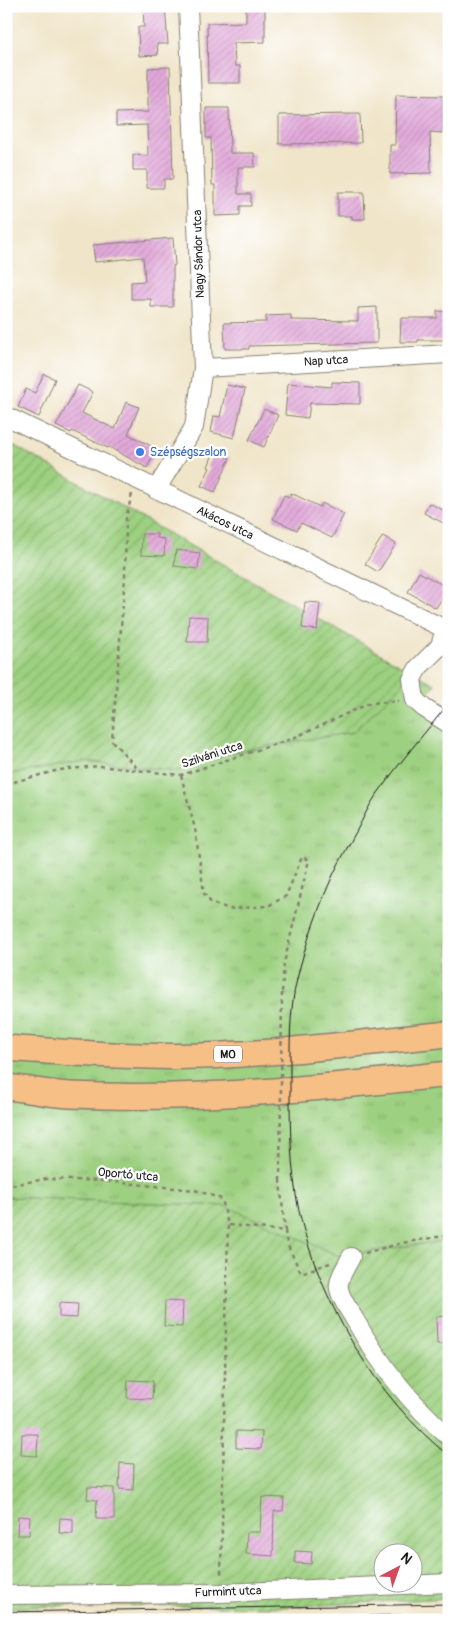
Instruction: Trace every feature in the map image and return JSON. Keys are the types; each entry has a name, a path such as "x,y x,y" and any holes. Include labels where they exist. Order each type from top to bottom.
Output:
{"highway":[{"name":"M0","path":"6,1048 106,1055 203,1056 338,1046 449,1034"},
{"path":"6,1088 69,1095 205,1095 332,1086 449,1074"}],"street":[{"name":"Nagy Sándor utca","path":"156,490 194,427 203,368 188,6"},
{"name":"Nap utca","path":"203,368 449,354"},
{"name":"Akácos utca","path":"6,416 156,490 447,626"},
{"path":"447,626 440,646 418,668 412,679 420,704 449,724"},
{"path":"351,1257 338,1287 345,1303 369,1345 397,1383 449,1437"},
{"name":"Furmint utca","path":"6,1595 221,1593 449,1582"}],"path":[{"path":"136,480 126,518 125,577 112,741 138,770"},
{"name":"Szilváni utca","path":"6,784 59,770 99,766 181,775 290,738 370,703 420,704"},
{"path":"181,775 195,830 204,893 211,903 230,909 268,906 286,896 302,857 309,860 284,963 282,992 280,1181 284,1231 287,1244 301,1273 316,1266 402,1243 449,1235"},
{"name":"Oportó utca","path":"6,1190 11,1185 46,1179 104,1181 195,1190 222,1199 228,1225"},
{"path":"221,1593 228,1225 284,1231"}],"green space":[{"path":"6,441 414,673 353,732 228,753 178,771 84,761 6,775"},
{"path":"414,673 435,684 423,700 449,724 449,1240 339,1256 280,1230 408,1544 378,1544 236,1211 226,1206 6,1197 6,775 84,761 178,771 228,753 353,732"},
{"path":"6,1197 226,1206 339,1256 449,1240 449,1598 288,1607 77,1605 6,1608"}],"building":[{"path":"143,6 165,6 168,44 157,44 158,55 139,56 138,27 144,27"},
{"path":"246,6 265,6 265,42 234,43 235,66 240,66 240,83 208,83 207,23 246,22"},
{"path":"170,67 173,179 164,179 164,188 147,188 147,170 133,170 133,155 148,156 147,125 116,126 116,113 148,112 148,68"},
{"path":"396,95 443,96 443,133 430,132 431,173 390,174 390,145 395,145"},
{"path":"206,108 229,108 230,153 254,153 255,167 238,167 238,194 251,194 251,206 240,206 240,215 215,216 215,185 212,185 211,138 206,138"},
{"path":"360,114 361,143 279,144 279,115"},
{"path":"338,192 364,192 365,219 352,219 352,216 338,216"},
{"path":"173,238 175,265 173,266 173,307 151,307 151,299 131,299 131,282 145,281 143,257 95,262 93,245"},
{"path":"377,307 377,343 249,346 249,349 225,349 224,323 266,322 266,316 291,315 291,320 358,321 358,308"},
{"path":"437,311 449,312 449,340 400,342 401,318 437,318"},
{"path":"44,374 55,379 39,417 18,407 26,389 35,393"},
{"path":"332,382 360,383 360,404 310,403 308,418 285,415 288,383 332,387"},
{"path":"78,385 93,392 82,413 115,429 126,402 139,407 128,434 157,449 147,468 109,447 56,426"},
{"path":"227,385 245,389 234,438 211,432 214,416 220,417"},
{"path":"264,409 278,415 264,447 249,440"},
{"path":"214,451 230,458 215,492 201,486 210,468 208,467"},
{"path":"291,493 320,507 322,503 344,514 332,538 301,523 297,530 273,519 284,495 290,497"},
{"path":"429,503 449,513 449,526 424,513"},
{"path":"142,534 157,534 157,538 165,539 164,556 141,555"},
{"path":"383,536 396,544 378,572 365,564"},
{"path":"176,550 200,553 198,569 174,566"},
{"path":"419,572 448,588 436,608 408,592"},
{"path":"305,602 320,603 317,630 302,628"},
{"path":"189,616 208,617 207,642 187,642"},
{"path":"165,1301 183,1302 182,1327 164,1326"},
{"path":"59,1303 78,1304 77,1318 59,1317"},
{"path":"447,1316 449,1344 437,1344 436,1317"},
{"path":"128,1380 153,1381 152,1399 127,1398"},
{"path":"236,1431 262,1432 261,1449 236,1448"},
{"path":"22,1434 38,1434 37,1456 21,1455"},
{"path":"120,1463 134,1464 133,1490 119,1489"},
{"path":"88,1487 114,1488 114,1519 96,1519 97,1500 87,1499"},
{"path":"262,1497 284,1498 283,1511 274,1511 273,1556 246,1554 247,1532 260,1532"},
{"path":"18,1516 30,1517 29,1535 17,1535"},
{"path":"60,1518 73,1519 73,1534 59,1533"},
{"path":"295,1551 312,1552 311,1564 295,1563"}],"tram line":[{"path":"449,703 375,797 333,875 313,926 294,991 290,1055 290,1129 296,1195 308,1245 321,1279 336,1313 375,1377 422,1433 449,1456"},
{"path":"6,1612 449,1604"},
{"path":"143,1620 449,1614"}],"place":[{"name":"Szépségszalon","path":"140,452"}]}
